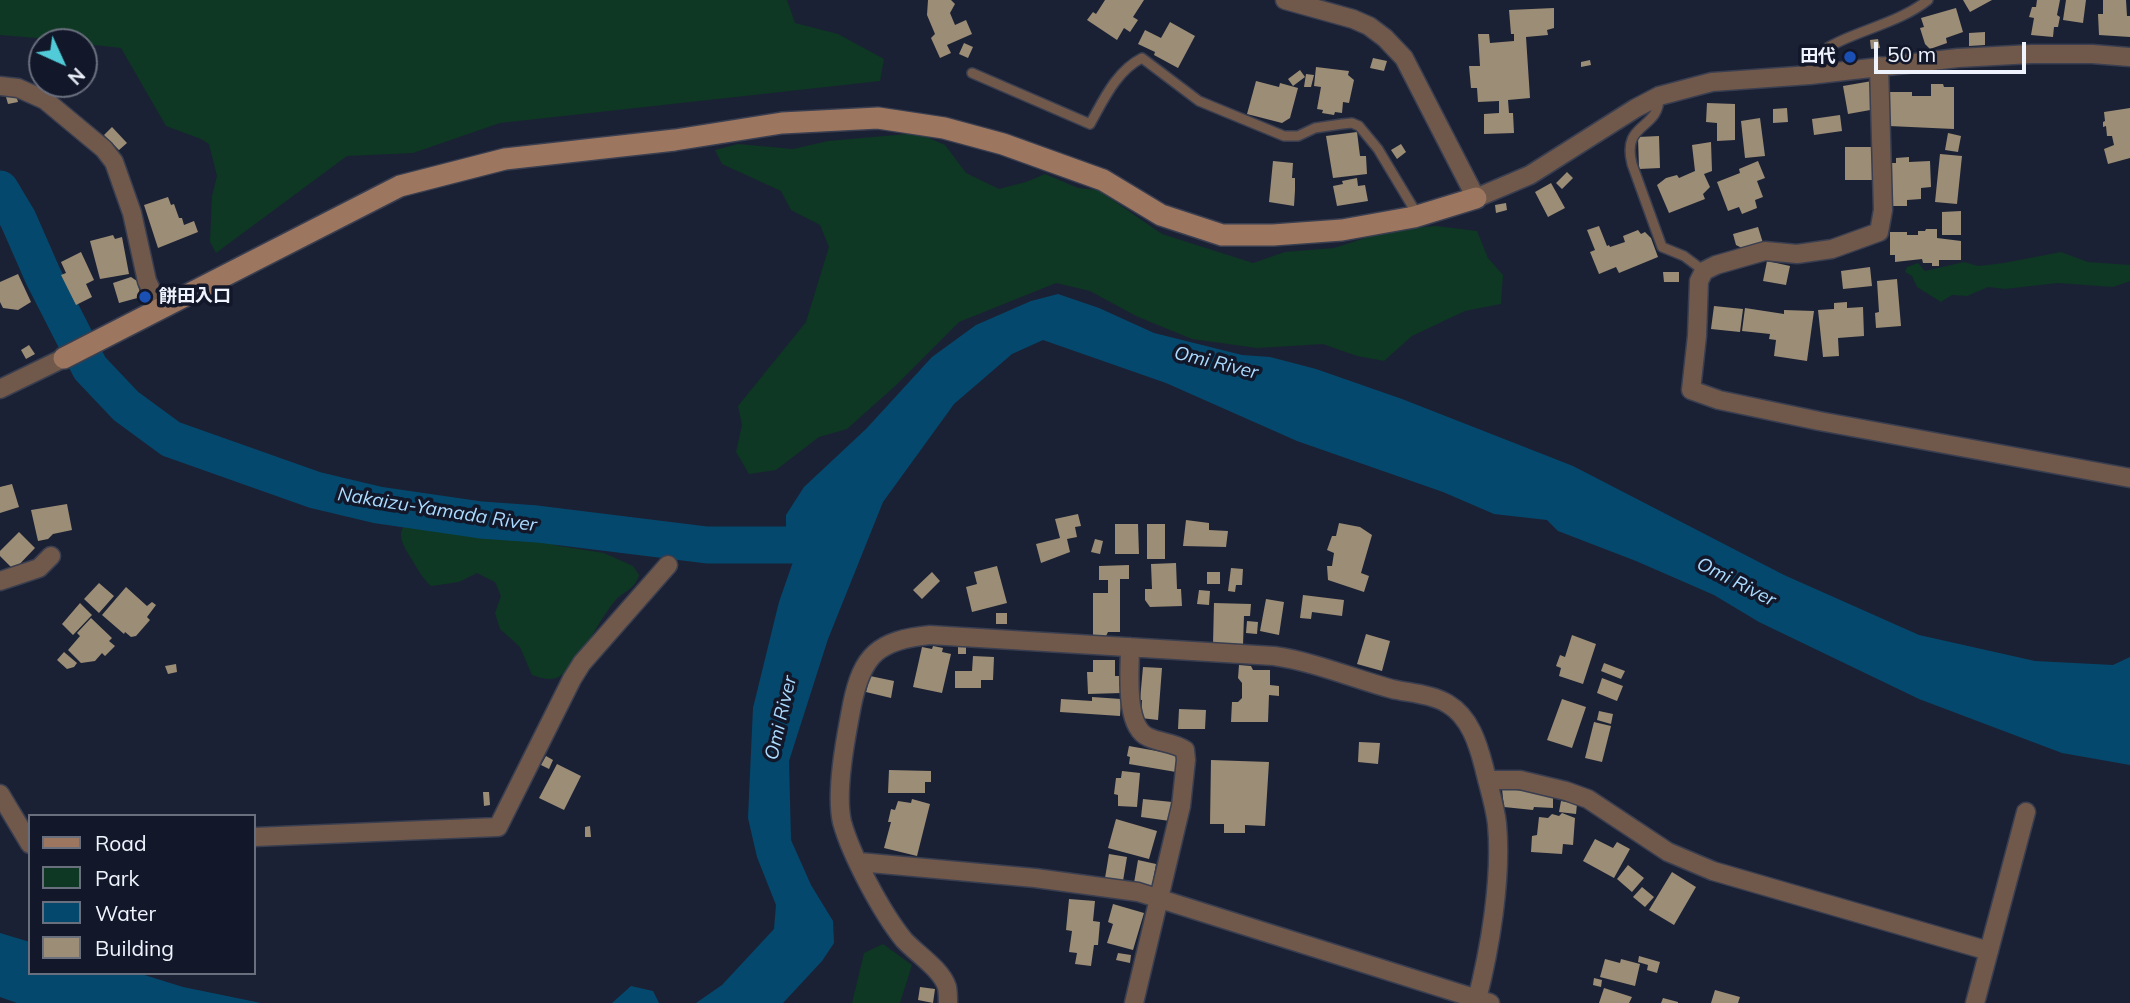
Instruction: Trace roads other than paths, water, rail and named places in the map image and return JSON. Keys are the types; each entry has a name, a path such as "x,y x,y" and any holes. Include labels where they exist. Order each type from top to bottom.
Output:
{"street":[{"path":"1285,0 1353,19 1369,26 1385,38 1404,58 1476,198"},
{"path":"0,389 400,186 505,159 675,140 782,123 878,118 944,128 1003,144 1102,180 1161,215 1222,235 1272,235 1342,230 1417,216 1476,198 1530,175 1636,108 1660,96 1712,82 2032,54 2130,57"},
{"path":"1880,66 1883,211 1879,232 1832,249 1797,254 1765,251 1704,271 1699,281 1691,390 1719,400 1806,418 2130,478"},
{"path":"0,86 18,88 45,100 104,149 114,162 132,213 148,281 160,309"},
{"path":"0,581 39,568 51,555"},
{"path":"256,837 498,827 577,671 668,565"},
{"path":"859,862 1035,878 1138,892 1481,1002 1498,859 1497,822 1478,744 1471,727 1448,703 1303,660 930,635 906,637 882,647 864,664 853,699 843,749 842,821 859,862 892,925 947,986 948,1003"},
{"path":"1130,647 1132,714 1135,725 1146,736 1175,744 1185,750 1186,760 1181,806 1134,1003"},
{"path":"1487,780 1520,780 1566,791 1588,799 1668,852 1713,871 1989,951"},
{"path":"0,794 28,841"},
{"path":"1975,1003 2026,812"}],"lane":[{"path":"1810,75 1812,58 1827,46 1868,30 1928,0"},
{"path":"972,73 1090,124 1112,85 1132,64 1142,58 1199,101 1284,136 1298,136 1315,128 1352,123 1359,127 1378,149 1417,216"},
{"path":"1660,96 1657,112 1632,136 1629,154 1662,247 1684,256 1704,271"}],"water":[{"name":"Omi River","path":"1058,294 1099,308 1154,333 1242,355 1270,357 1316,369 1402,399 1573,466 1784,575 1919,635 2035,661 2113,665 2130,657 2130,765 2062,753 1919,699 1759,622 1714,595 1558,531 1547,520 1494,514 1443,492 1297,441 1166,383 1043,340 1012,354 954,404 883,502 828,639 789,761 791,840 811,885 833,921 834,943 822,961 783,1003 696,1003 722,985 774,929 776,905 757,857 748,818 753,708 779,602 794,559 786,528 786,515 804,487 866,429 932,357 976,325 1031,301"},
{"path":"0,933 28,941 28,975 144,975 183,987 261,1003 17,1003 0,997"},
{"path":"631,986 653,991 659,1003 612,1003"}],"waterway":[{"name":"Nakaizu-Yamada River","path":"0,189 18,219 43,276 90,368 126,406 171,439 315,490 378,505 481,520 537,524 707,545 809,545 839,535"}],"place":[{"name":"田代","path":"1850,57"},
{"name":"餅田入口","path":"145,297"}]}
